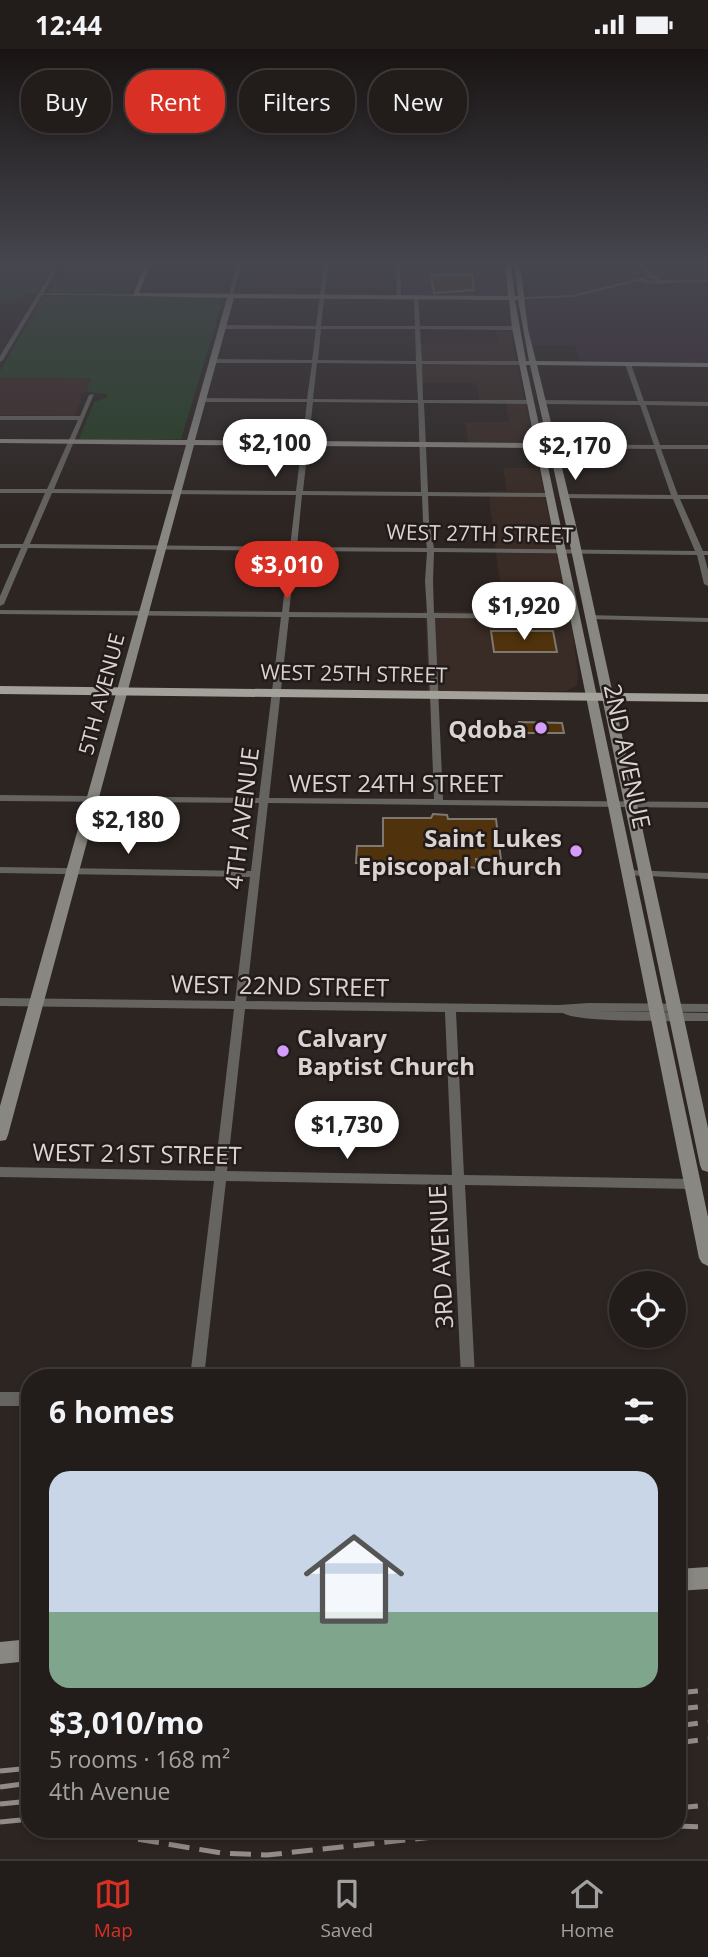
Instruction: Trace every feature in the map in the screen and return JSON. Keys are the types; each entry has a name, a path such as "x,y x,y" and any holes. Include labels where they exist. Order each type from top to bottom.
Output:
{"main road":[{"name":"5TH AVENUE","path":"0,1135 216,347"},
{"name":"2ND AVENUE","path":"519,347 708,1258"},
{"name":"2ND AVENUE","path":"529,347 708,1165"},
{"path":"522,363 708,365"},
{"path":"0,441 551,446"},
{"name":"WEST 25TH STREET","path":"0,690 120,697 434,701 607,702 708,698"},
{"name":"WEST 25TH STREET","path":"0,702 120,697"},
{"name":"WEST 25TH STREET","path":"607,702 708,709"},
{"path":"686,1579 708,1578"},
{"path":"0,1653 21,1651"}],"street":[{"name":"4TH AVENUE","path":"198,1369 316,347"},
{"path":"419,347 425,494 431,549 430,616 439,803"},
{"path":"212,361 522,363"},
{"path":"628,364 675,496 704,553 708,584"},
{"path":"0,604 92,395"},
{"path":"202,400 530,402"},
{"path":"542,402 708,404"},
{"path":"0,418 80,418"},
{"path":"551,446 708,447"},
{"path":"0,491 550,495"},
{"path":"562,496 708,497"},
{"name":"WEST 27TH STREET","path":"0,546 704,553"},
{"path":"0,612 574,617"},
{"path":"589,617 708,620"},
{"name":"WEST 24TH STREET","path":"0,798 708,806"},
{"path":"0,870 255,874"},
{"path":"628,873 708,876"},
{"name":"WEST 22ND STREET","path":"0,1002 559,1009 594,1016 708,1008"},
{"name":"3RD AVENUE","path":"450,1008 468,1369"},
{"name":"WEST 22ND STREET","path":"673,1012 708,1017"},
{"name":"WEST 21ST STREET","path":"0,1172 692,1184"},
{"path":"0,1399 21,1399"}],"shaded area":[{"path":"416,347 513,347 534,441 468,442 465,422 509,422 506,404 480,403 476,383 416,383"},
{"path":"575,347 708,347 708,364 582,364"},
{"path":"0,377 92,378 86,392 80,394 81,401 75,416 0,415"},
{"path":"503,468 539,468 573,634 577,685 566,691 426,691 426,625 423,611 516,612 512,583 500,583 488,491 507,491"}],"green space":[{"path":"14,347 209,347 181,439 79,439 94,402 107,397 107,394 86,392 92,378 0,377 0,371"}],"building":[{"path":"491,631 553,631 557,652 494,652"},
{"name":"Qdoba","path":"519,722 562,723 564,733 521,733"},
{"path":"433,814 447,815 448,819 496,819 501,860 476,859 477,868 428,863 356,863 357,846 383,846 383,818 431,818"}],"railway":[{"path":"686,1692 708,1690"},
{"path":"686,1708 708,1706"},
{"path":"686,1725 708,1722"},
{"path":"686,1742 708,1739"},
{"path":"0,1771 21,1769"},
{"path":"0,1787 21,1784"},
{"path":"0,1804 21,1802"},
{"path":"686,1807 708,1805"},
{"path":"0,1822 21,1820"},
{"path":"686,1826 708,1827"},
{"path":"131,1838 221,1853 267,1855 425,1838"}],"place":[{"name":"Qdoba","path":"541,728"},
{"name":"Saint Lukes Episcopal Church","path":"576,851"},
{"name":"Calvary Baptist Church","path":"283,1051"}]}
